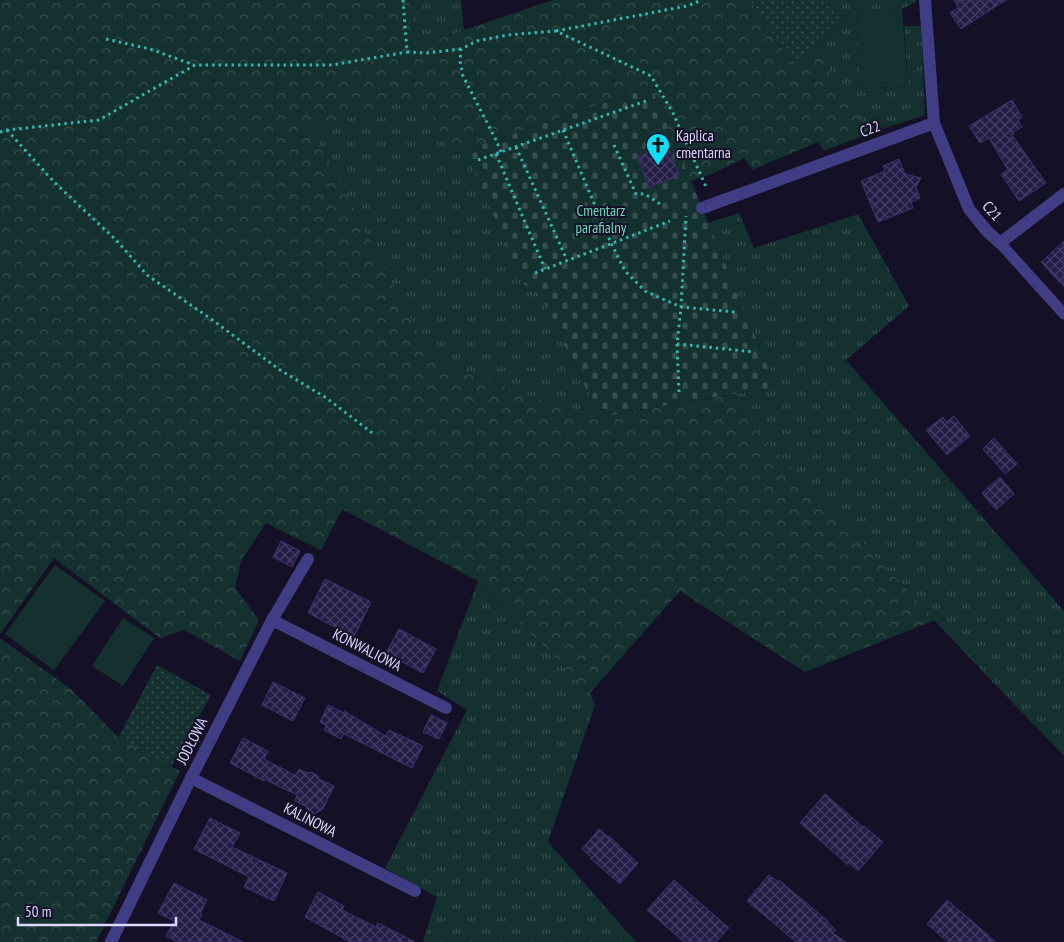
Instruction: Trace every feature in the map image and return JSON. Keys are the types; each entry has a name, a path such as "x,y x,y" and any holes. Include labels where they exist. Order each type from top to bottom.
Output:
{"street":[{"path":"925,0 934,123"},
{"name":"C22","path":"708,206 934,123"},
{"name":"C21","path":"934,123 969,209 986,230 1000,243 1064,194"},
{"name":"JODŁOWA","path":"112,941 191,778 272,620 308,559"},
{"name":"KONWALIOWA","path":"272,620 446,708"},
{"name":"KALINOWA","path":"191,778 415,891"}],"lane":[{"path":"1000,243 1064,314"}],"path":[{"path":"403,0 407,52"},
{"path":"106,39 150,49 195,65 332,65 407,52 427,53 461,49 476,41 507,35 556,31 687,6 702,0"},
{"path":"556,31 651,76 673,114 708,206"},
{"path":"461,49 460,61 463,76 501,152"},
{"path":"0,132 99,120 195,65"},
{"path":"478,160 646,101"},
{"path":"8,130 54,182 116,240 147,275 280,370 325,397 375,435"},
{"path":"563,130 625,271 645,291 681,306 735,312"},
{"path":"614,145 636,194 645,194 656,203 663,203"},
{"path":"516,147 567,260"},
{"path":"496,154 545,269"},
{"path":"679,392 676,344 681,306 686,214"},
{"path":"535,273 670,221"},
{"path":"676,344 755,352"}],"green space":[{"path":"0,0 411,0 415,48 553,0 750,0 795,68 816,46 870,133 824,151 818,142 752,170 745,158 709,175 691,181 651,87 451,155 422,94 312,129 433,361 593,418 725,396 935,620 805,672 680,591 590,693 478,581 342,509 321,550 266,523 241,561 235,588 259,620 240,661 184,630 160,638 54,558 0,634"},
{"path":"411,0 461,0 464,30 415,48"},
{"path":"750,0 829,0 846,17 795,68"},
{"path":"829,0 916,0 916,2 902,9 856,12 861,89 908,86 904,26 921,26 925,115 870,133 816,47 846,17"},
{"path":"902,9 908,86 861,89 856,12"},
{"name":"Cmentarz parafialny","path":"651,87 776,387 600,417 544,303 521,281 466,150"},
{"path":"422,94 451,155 466,150 521,281 544,303 600,417 593,418 433,361 311,129"},
{"path":"739,213 754,248 858,214 909,306 846,360 1064,611 1064,756 964,652 725,396 776,387 708,223"},
{"path":"55,565 105,601 54,670 5,634"},
{"path":"478,581 590,693 595,705 548,842 636,942 423,942 437,897 385,868 467,710 437,691"},
{"path":"123,618 154,638 123,686 92,666"},
{"path":"0,638 73,691 120,739 180,771 96,942 0,942"},
{"path":"157,665 211,695 171,767 118,738"}],"building":[{"path":"954,0 1006,0 961,29 950,13 958,7"},
{"path":"1012,100 1022,117 1018,120 1022,127 1013,132 1014,134 1012,135 1046,183 1019,201 1001,174 1008,170 989,138 980,143 969,126"},
{"name":"Kaplica cmentarna","path":"667,145 679,175 649,187 638,157"},
{"path":"899,159 905,174 921,178 916,187 920,198 911,202 913,208 878,222 861,181 885,171 883,166"},
{"path":"1064,241 1064,287 1041,262"},
{"path":"954,416 970,436 947,455 926,430 943,417 946,422"},
{"path":"994,438 1017,464 1005,474 983,449"},
{"path":"1000,477 1014,494 996,510 982,493"},
{"path":"281,541 300,551 292,567 273,557"},
{"path":"325,579 371,602 354,637 308,613"},
{"path":"399,629 436,649 423,673 386,653"},
{"path":"273,682 305,698 293,721 262,705"},
{"path":"328,705 344,713 344,711 386,736 389,730 423,746 412,768 344,734 341,739 324,730 326,725 320,722"},
{"path":"431,715 447,723 439,739 423,732"},
{"path":"243,738 268,751 264,759 295,775 299,769 308,773 311,772 318,776 319,779 334,786 323,809 307,819 307,807 295,801 297,795 264,779 264,781 230,763"},
{"path":"825,794 883,842 858,871 849,863 848,865 800,823"},
{"path":"210,818 240,833 232,847 287,873 274,901 244,887 249,877 194,849"},
{"path":"599,829 638,863 620,884 582,849"},
{"path":"769,875 778,882 779,880 828,921 836,930 833,933 846,942 796,942 747,901"},
{"path":"674,880 729,928 716,942 684,942 647,910"},
{"path":"174,883 207,900 199,920 243,942 178,942 166,936 174,921 158,913"},
{"path":"318,892 344,906 342,910 376,927 378,923 415,942 350,942 305,917"},
{"path":"947,900 996,942 948,942 927,924"}],"place":[{"name":"Kaplica cmentarna","path":"658,166"}]}
